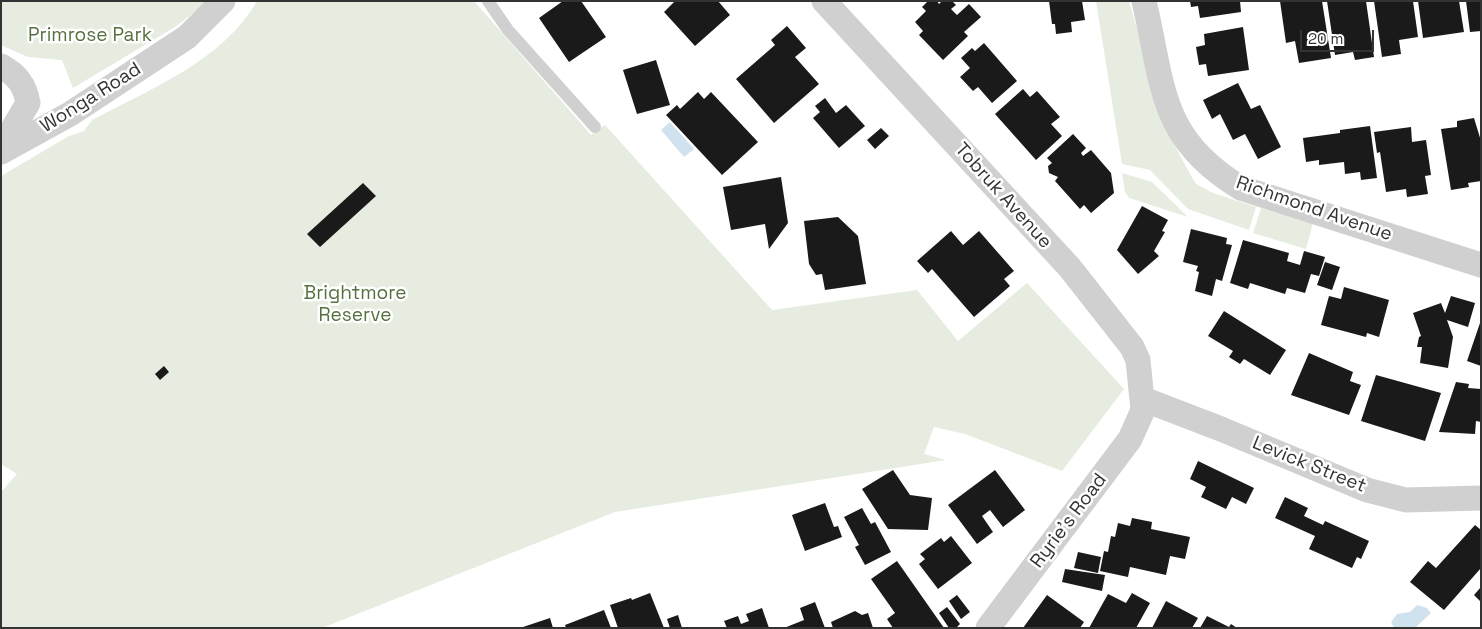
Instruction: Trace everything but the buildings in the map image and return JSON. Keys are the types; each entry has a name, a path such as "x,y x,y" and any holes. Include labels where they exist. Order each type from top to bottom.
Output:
{"street":[{"name":"Wonga Road","path":"1,151 70,114 187,38 223,1"},
{"name":"Tobruk Avenue","path":"824,1 1070,268 1098,303 1132,347 1138,360 1143,404"},
{"name":"Richmond Avenue","path":"1144,1 1166,102 1185,140 1217,173 1241,188 1481,265"},
{"path":"1,66 15,74 25,88 28,103 1,151"},
{"name":"Levick Street","path":"1143,404 1221,428 1368,490 1406,500 1481,498"},
{"name":"Ryrie's Road","path":"988,628 1130,439 1143,404"}],"lane":[{"path":"488,1 508,30 595,127"}],"green space":[{"name":"Primrose Park","path":"1,1 209,1 175,27 73,88 62,60 28,57 1,45"},
{"name":"Brightmore Reserve","path":"257,1 474,1 591,135 605,125 772,310 917,290 958,341 1027,283 1124,389 1062,471 965,434 934,427 924,454 946,460 615,512 322,628 1,628 1,492 17,474 1,464 1,176 69,136 84,131 92,120 161,85 205,57 225,41 243,22"},
{"path":"1096,1 1129,1 1166,129 1196,184 1213,193 1256,207 1249,230 1188,209 1150,170 1122,164"},
{"path":"1122,173 1152,182 1188,217 1129,198 1125,192"},
{"path":"1261,208 1313,223 1306,249 1253,233"}],"water":[{"path":"670,122 694,149 684,157 661,130"},
{"path":"1417,605 1427,608 1431,613 1415,628 1394,628 1391,622 1397,614 1410,612"}]}
